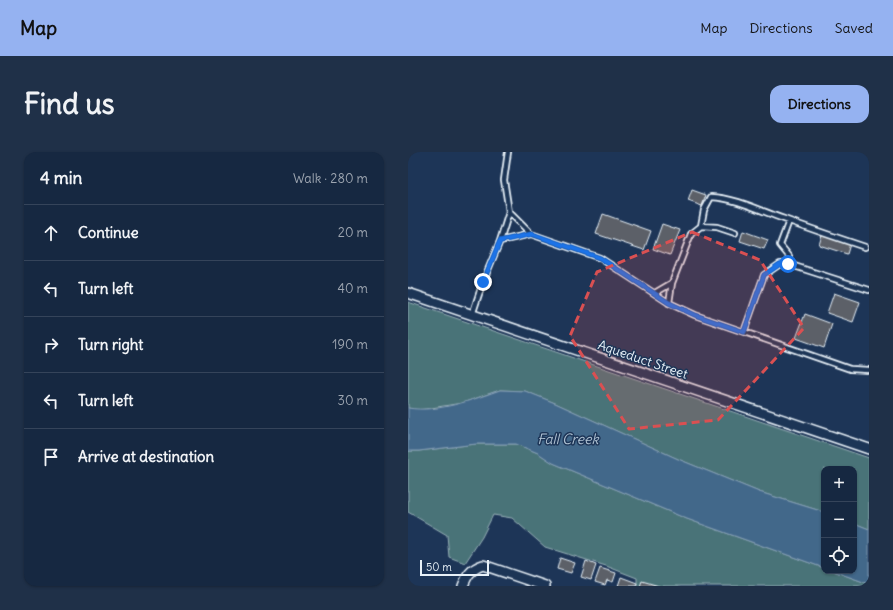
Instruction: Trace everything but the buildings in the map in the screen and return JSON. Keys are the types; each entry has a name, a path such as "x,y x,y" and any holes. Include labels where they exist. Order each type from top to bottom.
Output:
{"street":[{"name":"Aqueduct Street","path":"408,293 869,449"},
{"path":"463,586 467,576 474,568 483,565 545,586"}],"lane":[{"path":"472,315 483,282 500,241 509,212 504,180 508,152"},
{"path":"669,303 672,283 691,234 701,226 704,210 711,197 721,197 865,247"},
{"path":"509,212 532,234 600,258 669,303 695,315 850,369 869,370"},
{"path":"788,264 789,256 780,245 789,221"},
{"path":"701,226 717,227 736,233"},
{"path":"500,241 532,234"},
{"path":"744,332 764,275 780,264 788,264 869,290"},
{"path":"655,293 672,283"}],"highlighted area":[{"path":"692,232 760,260 804,328 718,420 629,429 570,336 597,272"}],"green space":[{"path":"408,302 869,458 869,529 857,524 857,466 821,466 821,511 759,492 678,459 555,403 525,391 500,390 462,403 419,410 408,408"},
{"path":"476,444 516,444 538,453 553,463 687,519 821,567 821,574 841,574 869,584 869,586 637,586 637,578 606,566 545,547 512,518 493,515 482,537 465,563 449,557 447,535 408,512 408,451"}],"water":[{"name":"Fall Creek","path":"500,390 525,391 555,403 678,459 759,492 821,511 821,567 687,519 553,463 538,453 516,444 476,444 408,451 408,408 431,409 455,405"},
{"path":"857,524 869,529 869,584 841,574 857,574"}],"route":[{"path":"483,282 500,241 532,234 600,258 669,303 695,315 744,332 764,275 780,264 788,264"}]}
